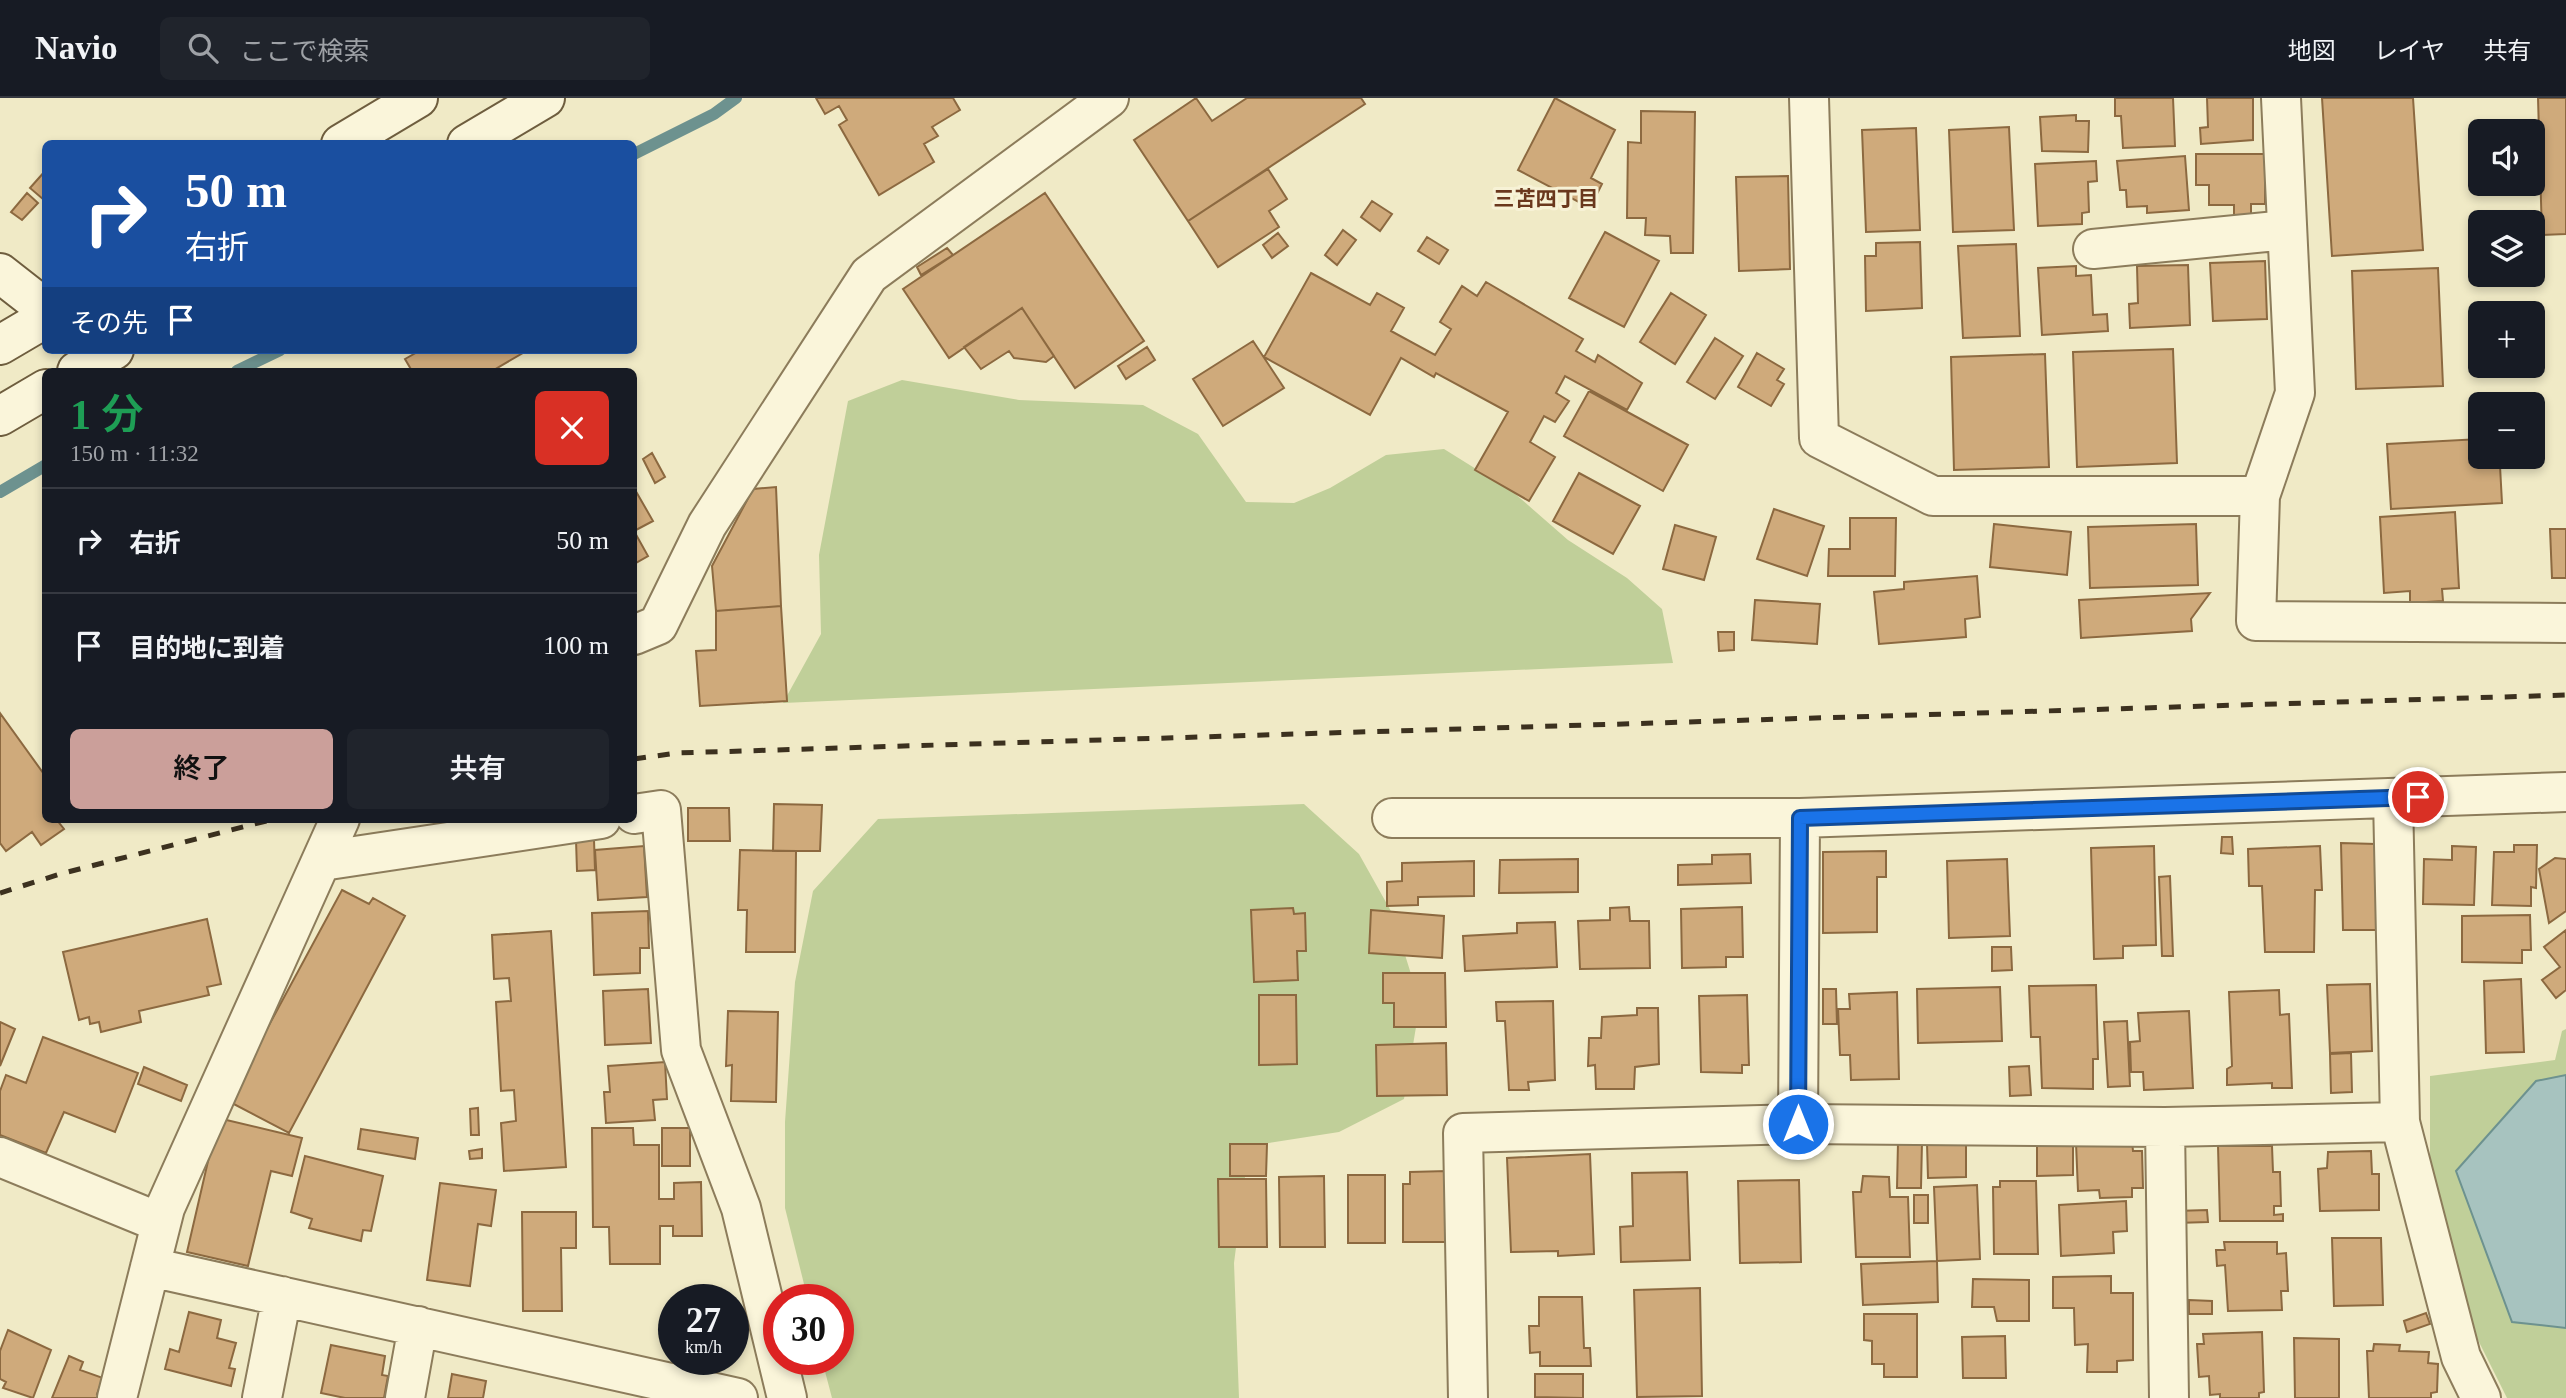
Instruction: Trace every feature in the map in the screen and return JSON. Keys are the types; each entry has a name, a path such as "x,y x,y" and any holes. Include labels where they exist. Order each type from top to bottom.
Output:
{"street":[{"path":"348,140 418,98"},
{"path":"474,140 545,98"},
{"path":"637,634 659,625 707,525 869,275 1108,98"},
{"path":"1809,98 1819,439 1933,496 2260,496"},
{"path":"2281,98 2295,393 2260,496 2256,621 2566,623"},
{"path":"2093,249 2287,230"},
{"path":"0,273 42,306"},
{"path":"0,345 42,320"},
{"path":"0,416 42,392"},
{"path":"1392,818 1800,818 2566,792"},
{"path":"2393,798 2400,1122 2460,1356 2481,1398"},
{"path":"637,814 661,810 681,1050 741,1208 787,1398"},
{"path":"1798,1124 1800,818"},
{"path":"117,1398 165,1208 338,823"},
{"path":"322,861 574,823"},
{"path":"1468,1398 1462,1133 1798,1124 2165,1127 2400,1122"},
{"path":"2165,1127 2169,1398"},
{"path":"0,1157 161,1223"},
{"path":"150,1267 738,1398"},
{"path":"262,1398 282,1296"},
{"path":"405,1398 418,1326"}],"green space":[{"path":"902,380 1019,400 1143,405 1198,434 1246,502 1294,503 1330,488 1386,455 1444,449 1513,492 1568,540 1627,578 1662,609 1673,663 783,703 821,634 819,555 848,401"},
{"path":"1304,804 1359,854 1392,913 1420,1003 1404,1099 1339,1132 1249,1146 1234,1263 1239,1398 832,1398 826,1375 854,1375 854,1284 804,1284 785,1208 785,1122 795,982 813,891 878,819"},
{"path":"2566,1029 2566,1398 2507,1398 2470,1324 2430,1159 2430,1076 2555,1060 2562,1031"}],"water":[{"path":"2566,1075 2566,1328 2512,1322 2456,1171 2536,1081"}],"building":[{"path":"816,98 953,98 960,110 932,127 938,136 924,144 934,162 879,195 839,125 847,120 839,106 825,114"},
{"path":"1196,98 1212,121 1247,98 1361,98 1365,104 1188,221 1134,140"},
{"path":"1555,98 1615,130 1591,178 1602,184 1590,208 1518,170"},
{"path":"2115,98 2173,98 2175,146 2123,148 2121,116 2115,116"},
{"path":"2207,98 2253,98 2253,140 2201,144 2200,128 2208,127"},
{"path":"2322,98 2413,98 2423,250 2332,256"},
{"path":"2538,98 2566,98 2566,234 2545,235 2545,210 2541,210 2541,196 2545,196 2545,119 2539,119"},
{"path":"1641,111 1695,112 1693,253 1671,253 1670,236 1645,235 1646,218 1627,218 1628,142 1641,143"},
{"path":"2076,115 2076,121 2089,121 2088,152 2042,151 2040,117"},
{"path":"2009,127 2014,230 1953,232 1949,130"},
{"path":"1916,128 1920,230 1866,232 1862,130"},
{"path":"2196,154 2265,154 2265,204 2251,204 2251,215 2234,216 2234,205 2209,205 2209,185 2196,185"},
{"path":"2185,156 2189,210 2147,213 2147,206 2127,207 2126,190 2120,190 2117,161"},
{"path":"2096,161 2097,181 2088,182 2089,212 2082,213 2082,224 2038,226 2035,164"},
{"path":"1268,169 1287,199 1269,211 1279,227 1218,267 1188,221"},
{"path":"42,174 42,198 30,188"},
{"path":"1788,176 1790,269 1739,271 1736,177"},
{"path":"27,193 38,203 22,220 11,212"},
{"path":"1045,193 1144,341 1075,388 1022,308 949,358 903,289"},
{"path":"1372,201 1392,214 1380,231 1361,217"},
{"path":"1343,230 1356,240 1337,265 1325,255"},
{"path":"1605,232 1659,261 1624,327 1569,298"},
{"path":"1278,233 1288,246 1272,258 1263,245"},
{"path":"1427,237 1448,250 1439,264 1418,251"},
{"path":"1920,242 1922,308 1866,311 1865,256 1876,256 1876,243"},
{"path":"2016,244 2020,336 1963,338 1958,246"},
{"path":"947,248 953,255 921,275 917,267"},
{"path":"2265,261 2267,319 2213,321 2210,263"},
{"path":"2188,265 2190,325 2130,328 2129,304 2138,303 2137,266"},
{"path":"2076,266 2076,276 2091,275 2093,315 2107,314 2108,331 2042,335 2038,268"},
{"path":"2438,268 2443,386 2356,389 2352,271"},
{"path":"1311,273 1370,305 1377,293 1404,308 1391,331 1435,355 1451,329 1440,322 1462,286 1477,296 1486,282 1583,339 1576,351 1595,362 1598,355 1642,383 1627,410 1565,376 1556,393 1569,401 1555,422 1544,416 1530,442 1555,457 1529,501 1475,470 1508,412 1436,373 1434,377 1401,358 1370,415 1264,357"},
{"path":"1671,293 1706,315 1675,364 1640,342"},
{"path":"1022,308 1054,356 1046,362 1014,358 1009,351 981,369 964,347"},
{"path":"1715,338 1743,356 1715,399 1687,382"},
{"path":"1253,341 1284,388 1223,426 1193,379"},
{"path":"1147,347 1155,360 1126,379 1118,366"},
{"path":"2173,349 2177,463 2077,467 2073,352"},
{"path":"1757,353 1784,369 1777,380 1784,384 1771,406 1738,387"},
{"path":"414,354 521,354 497,368 410,368 405,359"},
{"path":"2045,354 2049,467 1954,470 1951,357"},
{"path":"1589,391 1688,445 1663,491 1564,436"},
{"path":"2468,440 2468,469 2500,469 2502,503 2391,509 2387,444"},
{"path":"652,453 665,477 655,483 643,459"},
{"path":"1579,473 1640,506 1613,554 1553,521"},
{"path":"776,487 781,606 716,611 712,566 753,489"},
{"path":"637,493 653,521 637,529"},
{"path":"1774,509 1824,526 1807,576 1757,559"},
{"path":"2455,512 2459,588 2442,589 2443,601 2410,603 2410,591 2384,593 2380,517"},
{"path":"1850,518 1896,518 1895,576 1828,576 1829,549 1850,549"},
{"path":"1994,524 2071,532 2067,575 1990,567"},
{"path":"2196,524 2198,585 2090,588 2088,527"},
{"path":"1675,525 1716,537 1704,580 1663,569"},
{"path":"2550,529 2566,529 2566,578 2552,578"},
{"path":"637,536 648,556 637,562"},
{"path":"1977,576 1980,617 1965,619 1966,637 1879,644 1874,592 1904,589 1904,582"},
{"path":"2210,593 2191,619 2192,631 2081,638 2079,600"},
{"path":"1755,600 1820,604 1817,644 1752,640"},
{"path":"781,606 787,701 700,706 696,651 716,650 716,611"},
{"path":"1718,632 1734,632 1734,650 1719,651"},
{"path":"0,713 42,771 42,823 59,823 64,829 41,845 32,832 6,851 0,843"},
{"path":"774,804 822,805 820,851 773,851"},
{"path":"688,808 729,808 730,841 688,841"},
{"path":"2222,837 2232,837 2233,854 2221,853"},
{"path":"576,840 594,840 595,870 577,871"},
{"path":"2341,843 2376,844 2377,930 2343,930"},
{"path":"2514,845 2537,845 2536,888 2531,887 2531,906 2492,905 2494,852 2514,852"},
{"path":"644,846 647,897 598,900 595,850"},
{"path":"2154,846 2156,945 2123,946 2123,958 2094,959 2091,848"},
{"path":"2320,846 2322,890 2315,890 2314,952 2265,952 2262,886 2249,886 2248,849"},
{"path":"2452,846 2476,847 2474,905 2423,904 2424,859 2452,860"},
{"path":"740,850 796,851 795,952 746,952 747,910 738,910"},
{"path":"1886,851 1886,877 1877,877 1877,932 1823,933 1823,852"},
{"path":"1750,854 1751,883 1678,885 1678,865 1712,864 1712,855"},
{"path":"2555,858 2566,859 2566,911 2549,923 2539,869"},
{"path":"1578,859 1578,892 1499,893 1500,860"},
{"path":"2007,859 2010,936 1949,938 1947,861"},
{"path":"1474,861 1474,896 1418,897 1418,905 1387,906 1387,882 1402,881 1402,863"},
{"path":"2170,876 2173,956 2162,956 2159,877"},
{"path":"342,890 369,904 373,898 405,916 289,1133 228,1101"},
{"path":"1629,907 1630,921 1649,921 1650,968 1580,969 1578,921 1610,920 1610,908"},
{"path":"1742,907 1743,957 1726,957 1726,967 1682,968 1681,909"},
{"path":"1293,908 1294,914 1305,913 1306,951 1297,951 1298,980 1254,982 1251,910"},
{"path":"1371,910 1444,916 1442,958 1369,953"},
{"path":"648,911 649,948 640,948 640,973 594,975 592,913"},
{"path":"2530,915 2531,950 2522,950 2522,963 2462,962 2462,916"},
{"path":"207,919 221,984 207,987 209,995 139,1011 141,1022 101,1032 99,1022 90,1024 89,1017 79,1020 63,952"},
{"path":"1555,922 1557,967 1465,971 1463,936 1517,933 1517,923"},
{"path":"2566,930 2566,990 2556,998 2542,980 2560,967 2544,947"},
{"path":"551,931 566,1167 504,1171 501,1123 516,1121 514,1090 501,1091 496,1002 511,1001 509,978 494,979 492,935"},
{"path":"1992,947 2011,947 2012,970 1992,971"},
{"path":"1383,973 1445,973 1446,1027 1394,1027 1394,1003 1383,1003"},
{"path":"2521,979 2524,1052 2486,1053 2484,981"},
{"path":"2370,984 2372,1051 2330,1053 2327,985"},
{"path":"2096,985 2098,1059 2093,1059 2093,1089 2042,1088 2040,1037 2031,1037 2029,986"},
{"path":"2000,987 2002,1041 1918,1043 1917,989"},
{"path":"648,989 651,1043 605,1045 603,991"},
{"path":"1823,989 1836,989 1837,1024 1823,1024"},
{"path":"2279,990 2280,1015 2289,1014 2292,1088 2272,1088 2272,1083 2227,1085 2227,1069 2232,1066 2229,992"},
{"path":"1897,992 1899,1079 1851,1080 1850,1055 1840,1055 1838,1009 1850,1009 1849,994"},
{"path":"1259,995 1296,995 1297,1064 1259,1065"},
{"path":"1747,995 1749,1065 1742,1065 1742,1073 1701,1072 1699,996"},
{"path":"1553,1001 1555,1080 1528,1082 1529,1090 1509,1090 1505,1021 1497,1021 1496,1002"},
{"path":"1637,1008 1658,1008 1659,1064 1635,1067 1634,1089 1596,1089 1595,1065 1588,1066 1589,1038 1601,1038 1602,1017 1637,1015"},
{"path":"728,1011 778,1012 776,1102 731,1101 732,1065 726,1066"},
{"path":"2189,1011 2193,1088 2144,1090 2143,1072 2131,1072 2130,1042 2140,1041 2138,1013"},
{"path":"2127,1021 2130,1086 2108,1087 2104,1022"},
{"path":"0,1022 15,1029 0,1066"},
{"path":"43,1037 138,1073 115,1132 64,1112 46,1153 0,1135 0,1091 6,1075 26,1083"},
{"path":"1446,1043 1447,1095 1377,1096 1376,1045"},
{"path":"2351,1053 2352,1092 2331,1093 2330,1054"},
{"path":"665,1062 667,1099 653,1100 655,1120 606,1123 604,1092 610,1092 608,1066"},
{"path":"2029,1066 2031,1095 2010,1096 2009,1067"},
{"path":"144,1067 187,1085 181,1101 138,1084"},
{"path":"478,1108 479,1135 471,1135 470,1109"},
{"path":"218,1118 302,1138 292,1176 271,1171 248,1266 187,1252"},
{"path":"592,1128 633,1128 634,1145 659,1145 659,1199 674,1199 674,1183 701,1182 702,1236 673,1236 673,1226 660,1226 660,1264 610,1264 609,1227 593,1227"},
{"path":"662,1128 690,1128 690,1166 662,1166"},
{"path":"361,1129 418,1138 415,1159 358,1149"},
{"path":"2073,1140 2073,1175 2037,1176 2037,1141"},
{"path":"2132,1141 2133,1151 2142,1151 2143,1188 2132,1188 2132,1197 2100,1198 2099,1190 2078,1191 2076,1143"},
{"path":"1898,1142 1922,1142 1921,1188 1897,1188"},
{"path":"1927,1143 1966,1143 1966,1177 1928,1178"},
{"path":"1230,1144 1267,1144 1266,1176 1230,1176"},
{"path":"2218,1146 2272,1146 2273,1172 2280,1172 2281,1206 2274,1206 2274,1215 2283,1214 2283,1221 2220,1221"},
{"path":"482,1149 482,1158 470,1159 469,1151"},
{"path":"2371,1151 2372,1174 2379,1174 2379,1210 2320,1211 2318,1169 2327,1168 2328,1152"},
{"path":"1590,1154 1594,1254 1558,1256 1558,1251 1511,1252 1507,1158"},
{"path":"305,1156 383,1176 371,1231 363,1230 361,1241 309,1228 312,1219 291,1212"},
{"path":"1447,1171 1448,1242 1403,1242 1403,1184 1410,1184 1410,1172"},
{"path":"1687,1172 1690,1260 1621,1262 1620,1227 1633,1226 1632,1173"},
{"path":"1348,1175 1385,1175 1385,1243 1348,1243"},
{"path":"1324,1176 1325,1247 1280,1247 1279,1177"},
{"path":"1863,1176 1889,1177 1890,1197 1908,1197 1910,1257 1856,1257 1853,1192 1861,1192"},
{"path":"1218,1179 1266,1179 1267,1247 1219,1247"},
{"path":"1799,1180 1801,1262 1740,1263 1738,1181"},
{"path":"2000,1181 2036,1181 2038,1254 1994,1254 1993,1187 2000,1187"},
{"path":"440,1183 496,1190 491,1226 478,1224 470,1286 427,1280"},
{"path":"1977,1185 1980,1259 1937,1261 1934,1187"},
{"path":"1914,1195 1928,1195 1928,1223 1914,1223"},
{"path":"2126,1201 2127,1231 2113,1232 2114,1253 2061,1256 2059,1205"},
{"path":"2207,1210 2208,1222 2176,1223 2175,1211"},
{"path":"522,1212 576,1212 576,1248 561,1248 562,1311 523,1311"},
{"path":"2332,1238 2381,1238 2383,1305 2334,1306"},
{"path":"2224,1242 2277,1242 2277,1254 2286,1253 2288,1291 2281,1291 2282,1310 2228,1311 2225,1265 2217,1266 2216,1250 2225,1250"},
{"path":"1937,1261 1938,1302 1863,1305 1861,1264"},
{"path":"2111,1276 2111,1293 2133,1293 2133,1360 2117,1361 2117,1372 2087,1372 2088,1344 2075,1345 2074,1308 2053,1308 2053,1277"},
{"path":"1973,1279 2029,1280 2029,1321 1997,1321 1994,1307 1972,1307"},
{"path":"1700,1288 1702,1396 1637,1397 1634,1290"},
{"path":"1539,1297 1582,1297 1584,1348 1590,1348 1591,1366 1540,1366 1540,1352 1530,1353 1529,1326 1539,1326"},
{"path":"2189,1300 2212,1301 2212,1314 2189,1314"},
{"path":"189,1312 221,1320 217,1338 236,1343 229,1368 235,1369 231,1386 165,1369 170,1349 179,1352"},
{"path":"2426,1313 2430,1324 2407,1332 2404,1321"},
{"path":"1864,1314 1917,1314 1917,1377 1884,1377 1884,1364 1872,1364 1872,1341 1864,1340"},
{"path":"8,1330 51,1350 33,1398 3,1388 6,1382 0,1379 0,1351"},
{"path":"2262,1332 2264,1392 2259,1393 2259,1398 2220,1398 2220,1394 2210,1395 2209,1376 2199,1377 2197,1344 2204,1344 2203,1334"},
{"path":"2005,1336 2006,1378 1963,1378 1962,1337"},
{"path":"2294,1338 2339,1339 2339,1398 2295,1398"},
{"path":"2374,1344 2400,1345 2399,1351 2429,1352 2428,1363 2438,1364 2437,1392 2431,1393 2431,1398 2369,1398 2367,1351 2373,1351"},
{"path":"331,1345 385,1356 382,1375 388,1376 384,1398 345,1398 321,1393"},
{"path":"69,1356 83,1362 80,1370 103,1378 97,1394 99,1398 52,1398"},
{"path":"452,1374 486,1381 483,1398 448,1398"},
{"path":"1535,1374 1583,1374 1583,1398 1535,1397"}],"waterway":[{"path":"637,152 714,114 736,98"},
{"path":"243,368 272,354"},
{"path":"0,492 42,467"}],"railway":[{"path":"637,759 677,753 2566,695"},
{"path":"0,893 60,874 258,823"}],"district":[{"name":"三苫四丁目","path":"1546,199"}],"route":[{"path":"1798,1124 1800,818 2418,797"}]}
